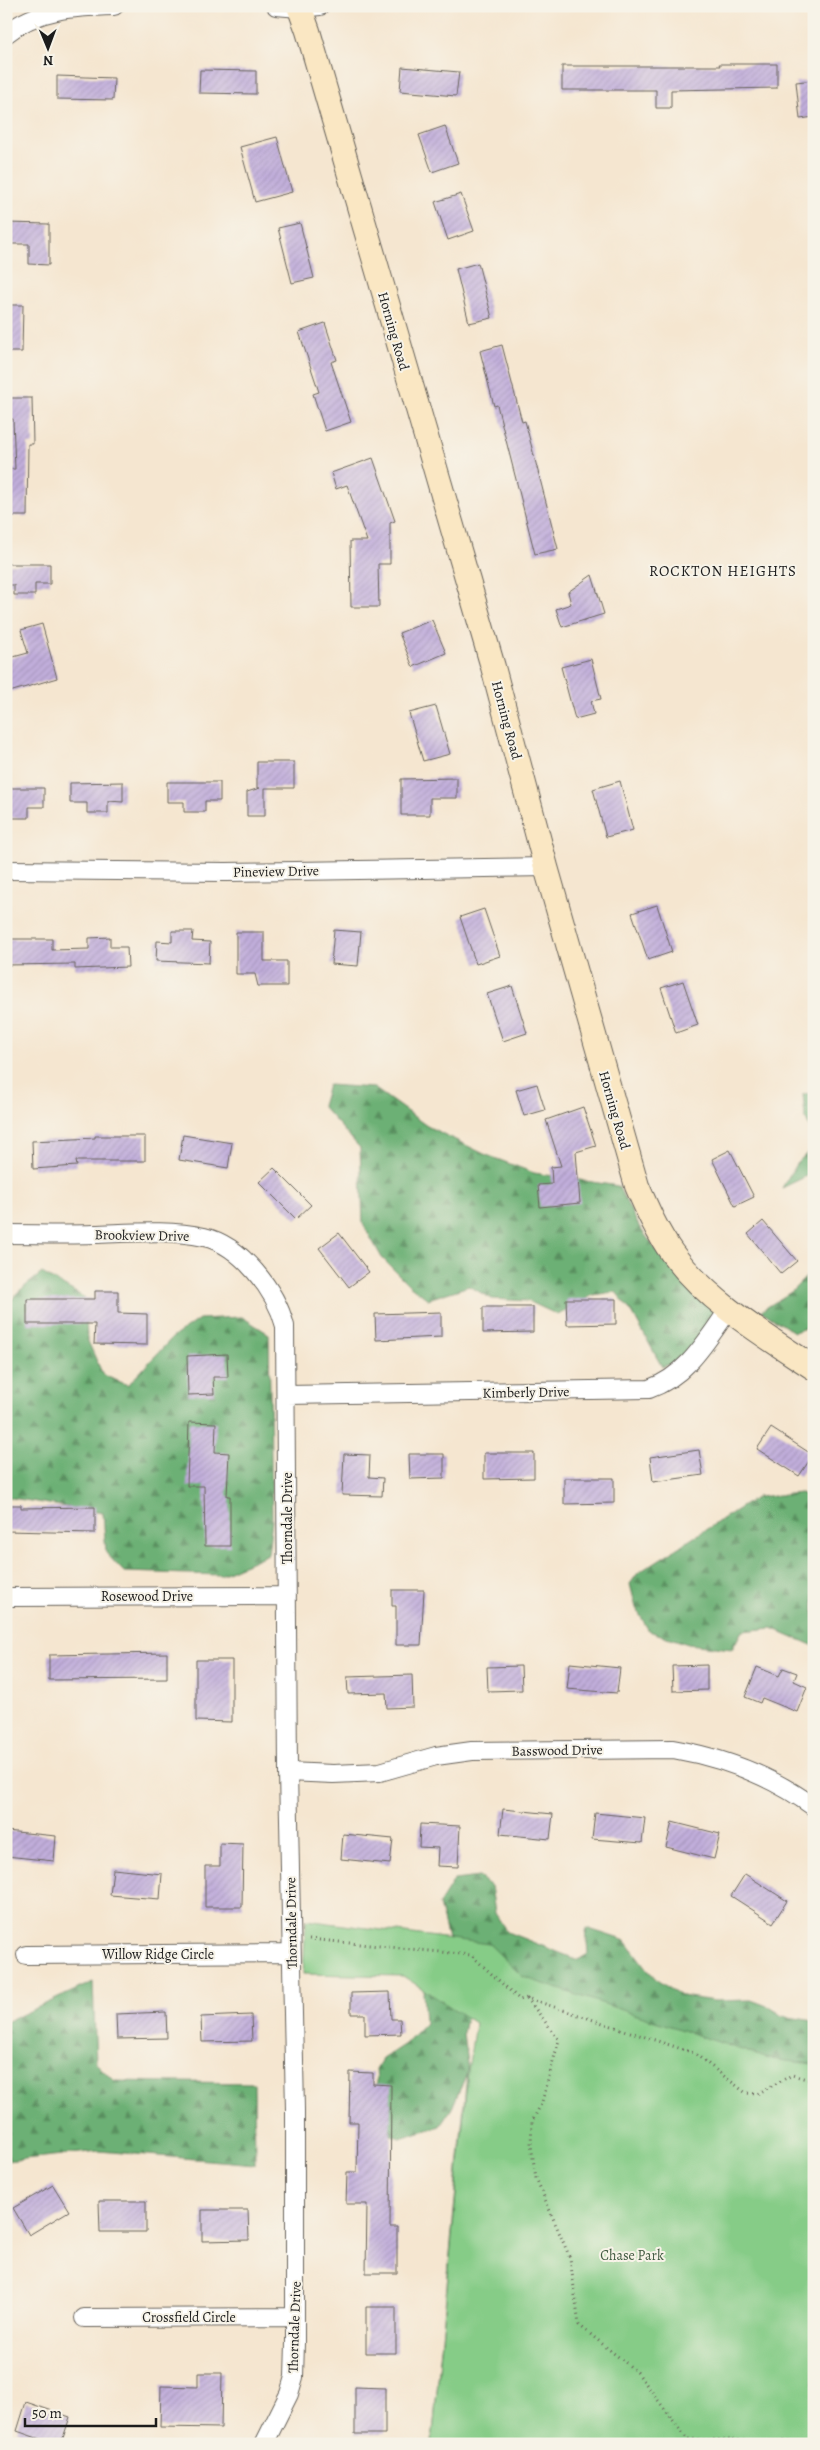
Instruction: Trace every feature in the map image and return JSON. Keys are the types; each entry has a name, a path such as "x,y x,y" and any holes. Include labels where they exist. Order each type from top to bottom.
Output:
{"street":[{"path":"6,34 46,12 78,7 114,6"},
{"path":"276,6 306,7"},
{"name":"Horning Road","path":"306,7 308,31 493,667 546,867 637,1186 653,1222 672,1253 692,1276 729,1309 814,1368"},
{"name":"Pineview Drive","path":"6,870 226,872 546,867"},
{"name":"Brookview Drive","path":"6,1234 174,1234 204,1237 220,1243 242,1258 257,1274 282,1315 285,1326 287,1395"},
{"name":"Kimberly Drive","path":"287,1395 649,1389 660,1385 684,1368 700,1350 729,1309"},
{"name":"Thorndale Drive","path":"264,2444 289,2394 294,2377 295,2120 288,1772 287,1395"},
{"name":"Rosewood Drive","path":"6,1597 287,1596"},
{"name":"Basswood Drive","path":"288,1772 333,1774 380,1772 436,1756 472,1752 673,1749 698,1753 761,1775 792,1791 814,1807"},
{"name":"Willow Ridge Circle","path":"26,1956 291,1954"},
{"name":"Crossfield Circle","path":"84,2318 294,2317"}],"path":[{"path":"308,1939 471,1955 520,2000 527,1998 694,2053 746,2093 757,2094 792,2075 814,2080"},
{"path":"527,1998 559,2040 542,2102 532,2122 531,2145 536,2178 570,2258 579,2325 637,2372 687,2439 814,2442"}],"green space":[{"path":"328,1085 374,1088 427,1126 484,1154 534,1173 618,1186 640,1228 670,1268 715,1308 696,1355 662,1367 633,1314 616,1292 593,1295 558,1315 528,1301 492,1299 469,1286 428,1299 409,1285 382,1258 363,1224 360,1148 322,1106"},
{"path":"814,1093 814,1138 805,1117 803,1094"},
{"path":"814,1146 814,1180 807,1176 782,1188 796,1164"},
{"path":"814,1269 814,1325 794,1332 761,1311 791,1292"},
{"path":"42,1273 85,1298 87,1339 103,1375 128,1385 172,1338 199,1319 242,1317 269,1334 272,1520 268,1554 221,1575 124,1572 106,1553 103,1513 6,1497 6,1307 18,1292"},
{"path":"801,1493 814,1500 814,1646 772,1628 742,1631 732,1649 688,1644 649,1631 636,1608 630,1584 638,1573 757,1497"},
{"path":"479,1877 491,1886 495,1913 507,1932 578,1960 588,1954 586,1928 626,1941 658,1981 682,1996 714,2001 751,2000 770,2007 782,2016 814,2021 814,2065 749,2069 471,1993 463,2033 468,2071 814,2444 432,2444 467,2073 452,2108 440,2126 400,2138 380,2131 376,2069 382,2059 405,2044 425,2023 423,1992 447,1957 448,1939 439,1904 454,1880"},
{"name":"Chase Park","path":"306,1920 489,1944 523,1977 769,2059 814,2064 814,2444 432,2444 468,2071 475,2023 403,1976 303,1974"},
{"path":"93,1982 96,2063 114,2081 254,2083 255,2164 99,2151 6,2161 6,2022"}],"building":[{"path":"719,64 777,64 777,88 671,90 671,108 656,108 656,90 562,90 562,66 720,66"},
{"path":"402,67 459,72 456,96 400,91"},
{"path":"200,70 256,71 256,94 199,93"},
{"path":"57,76 114,78 113,100 57,99"},
{"path":"814,80 814,117 800,119 796,82"},
{"path":"445,126 458,163 432,172 419,135"},
{"path":"277,137 292,192 255,202 240,147"},
{"path":"461,194 474,231 448,240 435,202"},
{"path":"6,223 49,224 49,265 29,264 29,244 6,244"},
{"path":"300,223 314,278 292,283 278,228"},
{"path":"478,263 492,318 469,323 456,269"},
{"path":"6,305 23,305 22,352 6,352"},
{"path":"325,323 337,360 331,362 351,422 325,431 313,394 319,392 299,332"},
{"path":"502,345 522,422 525,421 558,549 535,554 497,405 494,406 480,351"},
{"path":"6,398 32,398 33,444 28,444 27,516 6,516 6,469 15,469 13,419 6,419"},
{"path":"373,458 395,521 390,523 390,564 378,564 379,607 351,607 350,541 367,541 347,485 336,489 331,473"},
{"path":"6,564 50,564 50,584 35,584 35,595 14,595 14,585 6,585"},
{"path":"592,575 604,614 562,627 556,609 571,604 568,592"},
{"path":"432,620 446,653 413,667 399,633"},
{"path":"42,624 57,678 6,693 6,659 28,653 21,630"},
{"path":"591,659 601,699 591,701 594,714 575,719 561,667"},
{"path":"436,706 450,754 423,761 409,713"},
{"path":"257,762 294,762 294,788 265,788 265,816 247,816 247,792 260,788 257,788"},
{"path":"457,778 457,798 430,798 430,815 401,815 401,779"},
{"path":"620,781 633,830 606,837 593,789"},
{"path":"123,782 123,802 108,801 108,813 87,813 87,803 70,803 70,783"},
{"path":"167,782 220,782 220,801 205,801 205,812 184,812 184,802 167,802"},
{"path":"6,788 44,788 44,807 29,807 29,818 8,818"},
{"path":"657,905 672,952 648,960 632,913"},
{"path":"484,909 500,956 476,964 460,917"},
{"path":"334,930 361,932 358,966 331,964"},
{"path":"172,931 193,931 192,941 210,942 209,963 156,961 157,941 172,942"},
{"path":"236,932 264,932 264,961 287,961 287,986 258,986 255,974 236,974"},
{"path":"110,937 110,947 127,947 128,967 75,969 75,964 6,965 6,939 52,939 52,950 89,949 89,938"},
{"path":"683,981 698,1025 676,1033 661,988"},
{"path":"512,986 527,1033 503,1041 487,994"},
{"path":"537,1084 545,1110 524,1116 516,1090"},
{"path":"583,1107 596,1146 576,1152 580,1203 540,1207 538,1185 552,1184 551,1167 561,1166 546,1120"},
{"path":"183,1135 232,1143 228,1168 179,1160"},
{"path":"95,1136 145,1136 145,1161 76,1161 77,1166 33,1169 32,1141 95,1138"},
{"path":"730,1150 754,1197 735,1206 712,1159"},
{"path":"274,1168 311,1205 296,1219 259,1182"},
{"path":"763,1221 797,1261 781,1274 748,1234"},
{"path":"339,1233 369,1272 349,1287 319,1248"},
{"path":"95,1291 118,1291 118,1313 147,1314 147,1345 94,1344 95,1324 27,1324 27,1299 95,1299"},
{"path":"566,1299 616,1299 616,1324 567,1325"},
{"path":"483,1307 533,1307 533,1332 483,1333"},
{"path":"441,1312 441,1337 376,1340 375,1314"},
{"path":"227,1354 228,1377 213,1377 214,1394 188,1395 187,1356"},
{"path":"189,1422 216,1423 215,1452 229,1453 227,1496 230,1496 230,1546 205,1546 204,1486 187,1486"},
{"path":"771,1428 813,1455 799,1476 757,1449"},
{"path":"699,1450 703,1475 653,1482 650,1457"},
{"path":"484,1453 534,1453 534,1478 484,1479"},
{"path":"344,1454 370,1455 369,1477 383,1478 382,1496 342,1495"},
{"path":"409,1454 444,1454 444,1478 410,1479"},
{"path":"564,1478 614,1478 614,1503 564,1504"},
{"path":"6,1505 21,1505 21,1508 95,1507 95,1533 6,1531"},
{"path":"392,1590 424,1590 421,1645 396,1645 396,1606 392,1606"},
{"path":"167,1653 167,1679 49,1680 49,1655"},
{"path":"196,1660 232,1660 232,1722 196,1721"},
{"path":"570,1663 620,1668 617,1693 567,1689"},
{"path":"707,1665 707,1690 673,1691 672,1666"},
{"path":"521,1666 522,1690 488,1691 487,1667"},
{"path":"757,1667 779,1676 783,1668 797,1673 794,1681 807,1687 797,1712 762,1698 760,1703 745,1697"},
{"path":"412,1675 413,1707 387,1708 386,1693 348,1694 347,1677"},
{"path":"503,1809 553,1814 550,1839 500,1834"},
{"path":"595,1813 645,1818 642,1843 592,1839"},
{"path":"672,1822 720,1834 714,1859 666,1847"},
{"path":"420,1824 460,1826 458,1867 437,1866 438,1848 419,1847"},
{"path":"6,1831 56,1836 54,1861 6,1856"},
{"path":"343,1834 393,1839 390,1864 341,1859"},
{"path":"220,1843 243,1844 242,1907 205,1907 205,1866 220,1866"},
{"path":"113,1869 162,1874 160,1899 110,1895"},
{"path":"745,1874 787,1901 773,1923 731,1896"},
{"path":"390,1992 391,2019 400,2019 401,2034 365,2035 365,2014 351,2014 351,1993"},
{"path":"166,2012 167,2038 117,2039 116,2014"},
{"path":"251,2015 252,2041 202,2042 201,2017"},
{"path":"350,2072 373,2073 373,2084 391,2085 390,2227 397,2227 397,2273 366,2273 367,2204 346,2204 347,2172 357,2172 358,2122 349,2122"},
{"path":"53,2185 69,2211 29,2235 13,2208"},
{"path":"99,2201 146,2201 146,2232 100,2232"},
{"path":"202,2210 248,2210 249,2240 202,2241"},
{"path":"366,2307 396,2307 396,2353 366,2353"},
{"path":"198,2373 222,2373 221,2428 160,2427 161,2386 198,2387"},
{"path":"355,2387 385,2388 385,2434 355,2434"},
{"path":"26,2402 70,2417 61,2444 54,2444 17,2431"}],"district":[{"name":"ROCKTON HEIGHTS","path":"723,571"}]}
